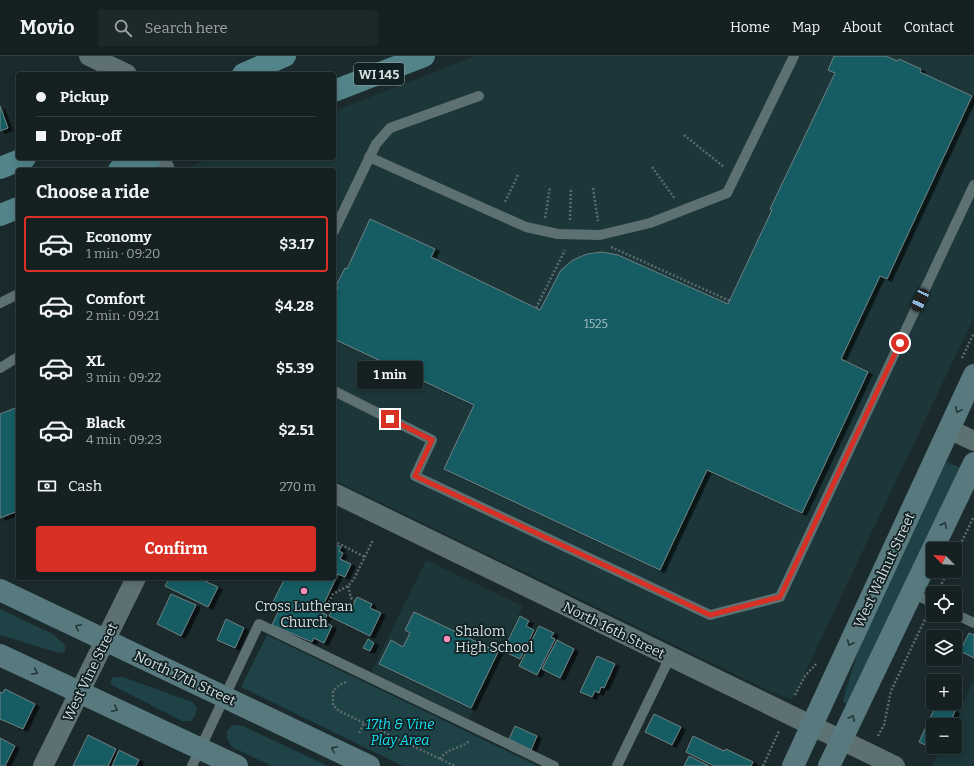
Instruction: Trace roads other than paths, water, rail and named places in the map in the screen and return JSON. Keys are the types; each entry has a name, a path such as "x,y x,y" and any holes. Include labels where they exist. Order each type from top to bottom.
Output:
{"main road":[{"path":"248,72 285,56"},
{"name":"WI 145","path":"336,90 424,56"},
{"path":"0,168 20,160"},
{"path":"124,168 146,160"},
{"path":"0,215 16,209"},
{"name":"West Walnut Street","path":"793,766 974,375"},
{"path":"829,766 974,463"},
{"name":"North 17th Street","path":"0,590 369,766"},
{"path":"0,655 79,693 196,757 237,766"}],"street":[{"path":"89,56 123,72"},
{"path":"949,429 974,441"},
{"name":"North 16th Street","path":"336,494 895,766"},
{"name":"West Vine Street","path":"43,766 135,580"}],"lane":[{"path":"369,157 526,227 558,234 600,235 650,223 727,193 794,56"},
{"path":"336,227 376,144 390,128 479,96"},
{"path":"336,392 432,440 415,476 710,615 780,597 974,185"},
{"path":"0,302 16,295"},
{"path":"0,368 16,358"},
{"path":"912,593 926,600"},
{"path":"962,617 974,623"},
{"path":"196,757 259,624 554,766"},
{"path":"617,766 670,656"}],"place":[{"name":"Cross Lutheran Church","path":"304,591"},
{"name":"Shalom High School","path":"447,639"}],"park label":[{"name":"17th & Vine Play Area","path":"400,732"}]}
